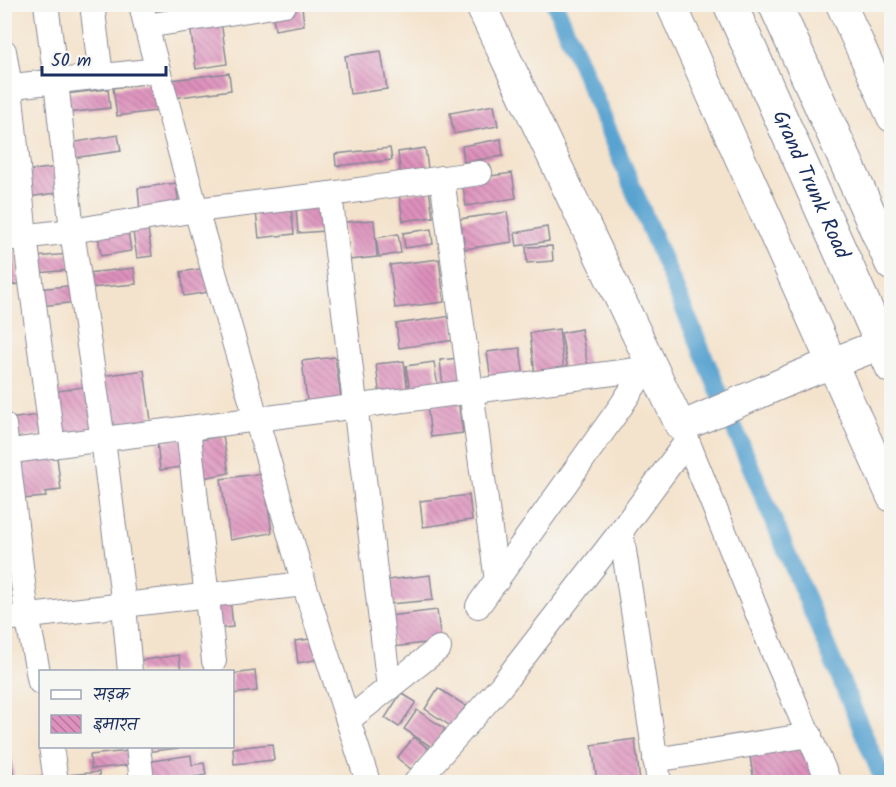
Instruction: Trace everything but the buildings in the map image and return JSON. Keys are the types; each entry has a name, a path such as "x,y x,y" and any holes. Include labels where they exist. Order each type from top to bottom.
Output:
{"highway":[{"name":"Grand Trunk Road","path":"729,4 886,355"},
{"name":"Grand Trunk Road","path":"775,4 891,264"}],"main road":[{"path":"480,4 648,369 678,423 690,428 799,376 832,363 886,355"},
{"path":"671,4 891,497"},
{"path":"841,4 891,117"}],"street":[{"path":"46,4 72,231 103,440 130,670"},
{"path":"92,4 101,76"},
{"path":"285,4 143,15 195,210 304,584 368,783"},
{"path":"4,51 15,238 53,446"},
{"path":"7,87 158,70"},
{"path":"15,238 72,231 195,210 480,173"},
{"path":"442,178 497,581"},
{"path":"330,194 389,688"},
{"path":"6,452 648,369"},
{"path":"478,606 648,369"},
{"path":"4,425 16,618 39,679"},
{"path":"188,428 214,661"},
{"path":"416,783 501,686 621,531 690,428"},
{"path":"690,428 770,643 829,783"},
{"path":"621,531 657,771 810,735"},
{"path":"16,618 304,584"},
{"path":"348,720 439,648"},
{"path":"51,748 56,783"},
{"path":"138,748 142,783"}],"waterway":[{"path":"555,4 884,782"}]}
